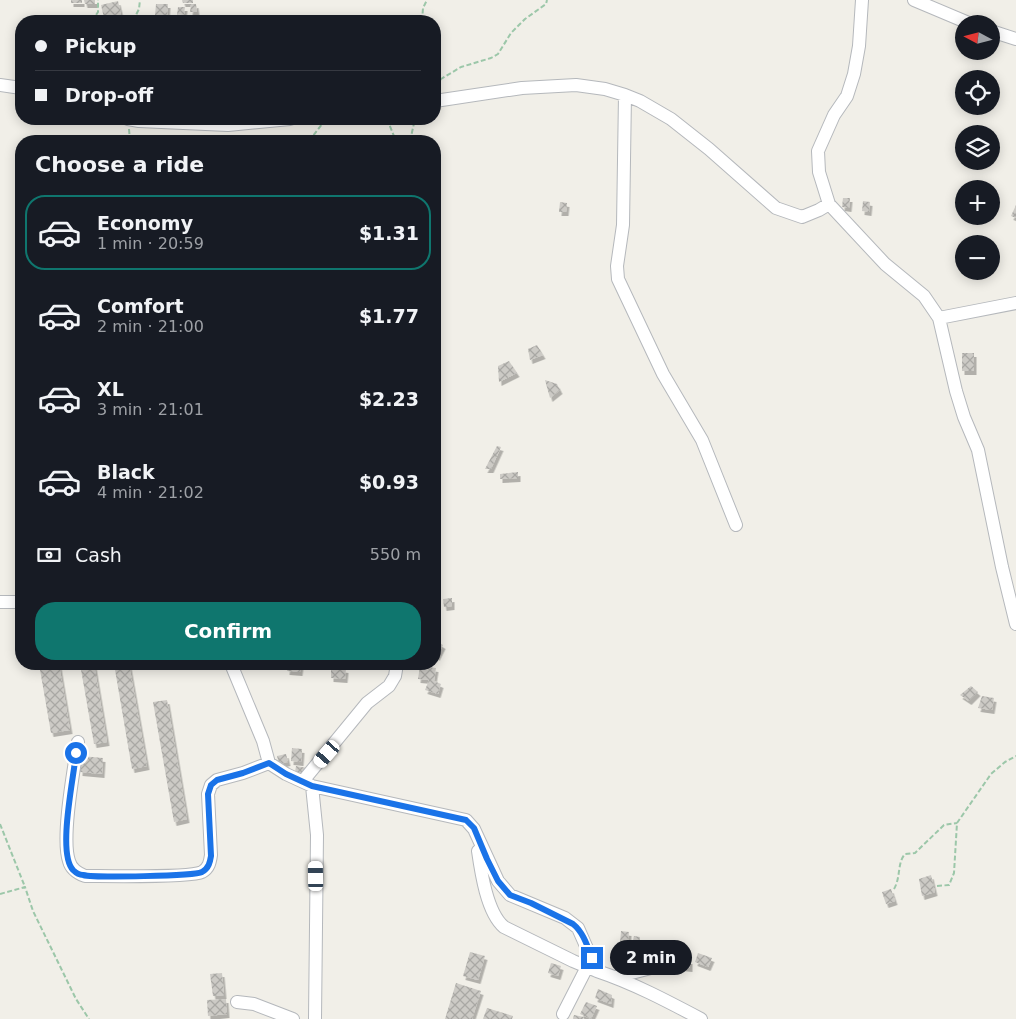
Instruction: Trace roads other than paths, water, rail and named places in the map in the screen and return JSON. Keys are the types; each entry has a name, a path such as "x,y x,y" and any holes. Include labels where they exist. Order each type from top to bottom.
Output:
{"street":[{"path":"862,0 859,46 854,74 847,96 834,116 818,151 819,172 829,204 885,264 924,296 939,318 956,391 964,417 978,450 1002,567 1016,624"},
{"path":"914,0 955,17"},
{"path":"1000,34 1016,38"},
{"path":"0,85 15,87"},
{"path":"441,100 522,88 576,86 605,89 625,94 671,119 709,149 776,208 802,217 829,204"},
{"path":"625,94 623,225 617,266 618,279 663,374 702,440 736,525"},
{"path":"939,318 1016,303"},
{"path":"0,602 15,602"},
{"path":"233,670 263,741 269,763 286,774 308,783 461,818 470,822 498,881 510,895 565,918 578,928 592,969"},
{"path":"315,1019 317,835 308,783 367,703 389,686 396,670"},
{"path":"78,742 68,819 66,851 73,870 85,876 174,875 202,872 209,864 211,856 208,794 211,785 217,780 269,763"},
{"path":"474,828 482,873 498,922 504,927 592,969 616,977 701,1019"},
{"path":"616,977 651,968 659,962 662,952"},
{"path":"564,1014 592,969"},
{"path":"237,1002 254,1004 293,1019"}]}
